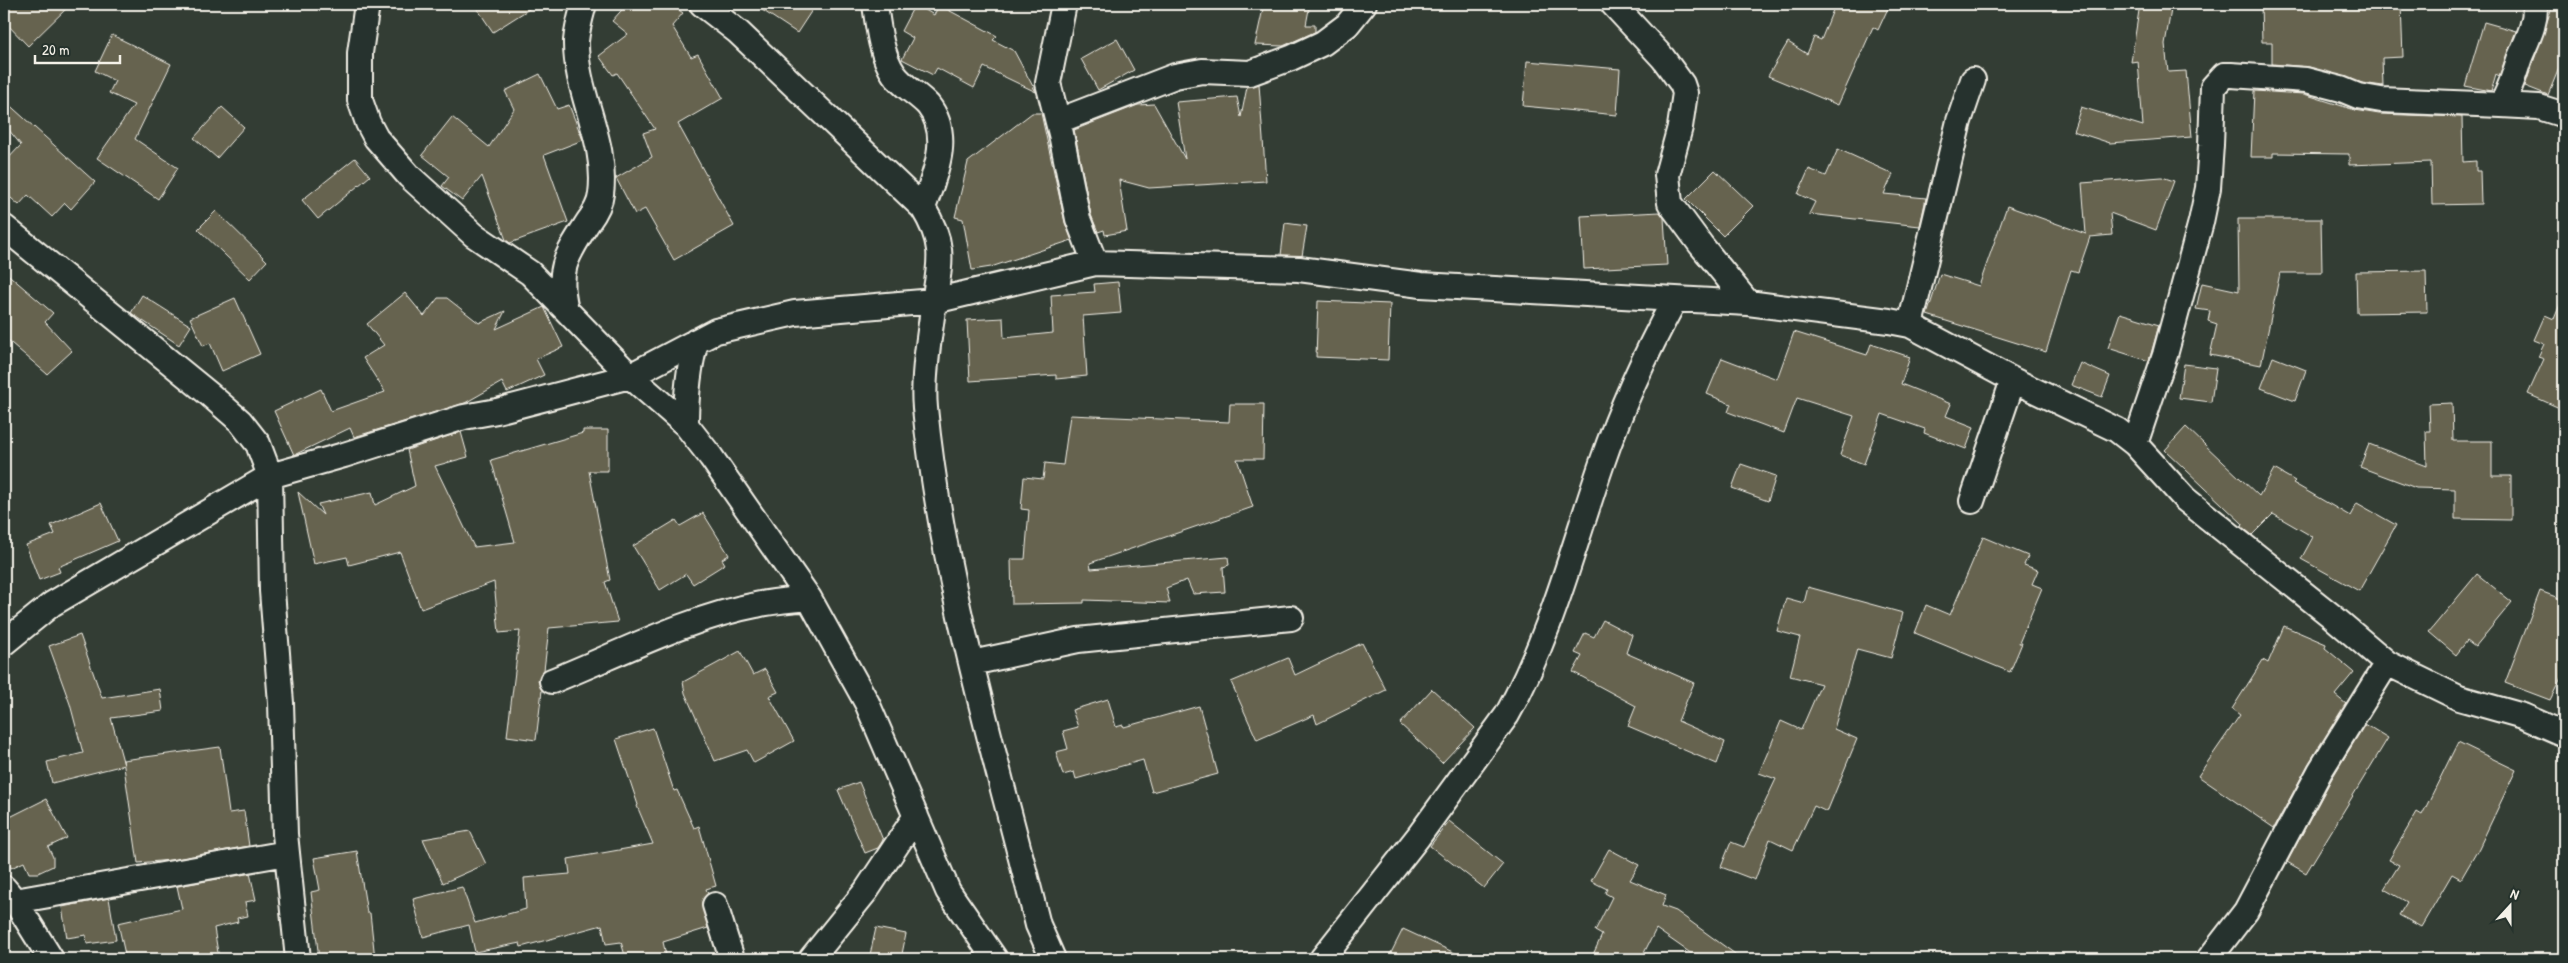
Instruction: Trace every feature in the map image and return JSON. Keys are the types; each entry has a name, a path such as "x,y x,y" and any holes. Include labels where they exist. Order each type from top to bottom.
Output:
{"street":[{"path":"367,4 360,53 360,100 368,123 376,138 410,176 474,235 530,273 630,376 686,425 809,598 866,703 948,891 995,959"},
{"path":"566,310 562,293 562,267 568,253 596,210 601,196 602,176 597,134 578,64 576,40 584,4"},
{"path":"702,4 738,32 923,208 932,223 940,255 941,270 934,300 925,405 937,501 972,663 1038,925 1053,959"},
{"path":"875,4 887,62 894,76 928,106 936,120 941,143 937,165 923,208"},
{"path":"1064,4 1048,83 1078,219 1095,263"},
{"path":"1058,122 1175,76 1202,72 1250,73 1291,58 1324,43 1347,25 1364,4"},
{"path":"1613,4 1663,58 1682,84 1685,93 1680,127 1667,175 1670,203 1748,303"},
{"path":"2501,105 2511,89 2520,59 2534,25 2535,4"},
{"path":"2135,444 2164,355 2201,222 2208,188 2211,154 2213,86 2219,79 2230,75 2306,80 2341,89 2358,96 2381,100 2539,107 2564,115"},
{"path":"1910,325 1959,122 1973,80"},
{"path":"4,228 240,421 258,444 270,476 272,591 281,703 287,853 298,959"},
{"path":"4,643 52,604 270,476 464,417 497,411 630,376 716,331 743,323 795,314 934,300 1095,263 1298,269 1421,285 1748,303 1910,325 2013,380 2117,430 2135,444 2184,499 2333,617 2386,663 2460,698 2523,716 2564,734"},
{"path":"1322,959 1423,830 1507,715 1544,633 1617,424 1659,329 1675,300"},
{"path":"686,425 688,368 696,341"},
{"path":"1972,501 2013,380"},
{"path":"552,681 647,641 703,621 755,605 809,598"},
{"path":"972,663 1078,640 1291,618"},
{"path":"2209,959 2246,911 2320,771 2386,663"},
{"path":"811,959 866,891 916,816"},
{"path":"51,959 9,895 287,853"},
{"path":"715,906 732,959"}],"building":[{"path":"4,4 71,4 28,46 4,21"},
{"path":"474,4 537,4 493,32"},
{"path":"627,4 671,4 683,13 672,26 691,57 698,54 723,98 678,124 734,226 674,260 645,209 635,214 616,178 652,157 643,133 655,129 617,73 613,75 599,56 628,34 612,21"},
{"path":"753,4 816,4 797,33"},
{"path":"915,4 934,15 939,5 997,36 993,40 1014,51 1036,92 984,67 974,88 937,68 933,75 902,59 913,38 901,31"},
{"path":"1264,4 1310,4 1306,25 1315,25 1315,32 1283,46 1255,45"},
{"path":"1818,4 1890,4 1878,30 1873,27 1838,105 1768,76 1788,42 1807,54 1814,37 1821,40 1833,10"},
{"path":"2140,4 2172,4 2165,44 2168,72 2186,71 2192,137 2110,143 2073,131 2081,107 2143,126 2138,61 2131,62"},
{"path":"2261,4 2401,4 2403,57 2382,58 2383,86 2362,83 2309,67 2272,64 2272,42 2262,42"},
{"path":"2553,4 2564,4 2564,56 2548,95 2525,86"},
{"path":"2484,22 2516,31 2499,76 2496,74 2491,91 2465,86"},
{"path":"112,35 171,64 135,139 178,168 158,199 97,158 134,105 109,93 115,81 95,71"},
{"path":"1117,39 1134,70 1098,90 1081,59"},
{"path":"1527,61 1620,69 1617,115 1523,106"},
{"path":"540,74 557,109 569,105 583,140 544,155 568,222 510,243 506,240 482,176 462,201 442,186 449,177 422,155 452,117 489,147 514,109 505,91"},
{"path":"1259,84 1266,181 1149,188 1119,180 1127,231 1105,235 1104,230 1098,232 1091,215 1074,130 1138,105 1154,104 1185,159 1176,102 1237,97 1241,117 1247,87"},
{"path":"2254,91 2304,94 2355,110 2379,114 2462,117 2463,162 2476,161 2476,171 2480,171 2481,204 2432,205 2431,162 2349,165 2349,154 2273,153 2273,157 2251,157"},
{"path":"4,100 95,182 71,209 65,203 52,217 28,195 19,205 4,192 4,163 21,145 4,124"},
{"path":"222,107 244,127 217,158 194,138"},
{"path":"1032,113 1041,113 1065,222 1072,240 991,267 972,270 963,219 955,217 968,162"},
{"path":"1838,149 1893,174 1884,194 1926,198 1920,226 1809,214 1815,202 1798,194 1809,169 1826,176"},
{"path":"355,158 370,176 318,219 302,200"},
{"path":"1715,170 1753,206 1723,236 1686,199"},
{"path":"2162,177 2174,181 2156,230 2110,213 2112,235 2090,237 2078,272 2071,270 2046,352 1927,315 1940,274 1979,286 2007,206 2086,234 2082,183"},
{"path":"216,211 267,261 250,279 198,229"},
{"path":"1660,212 1664,218 1667,265 1584,269 1581,216"},
{"path":"2238,219 2321,219 2322,273 2280,273 2261,365 2210,355 2217,324 2208,321 2210,311 2196,309 2202,283 2239,291"},
{"path":"1285,223 1307,226 1302,256 1281,255"},
{"path":"4,271 53,313 45,322 72,351 47,374 4,337"},
{"path":"2426,271 2427,312 2357,313 2356,272"},
{"path":"1118,282 1121,313 1083,316 1087,376 1056,379 1056,375 970,381 967,320 1003,318 1004,338 1053,333 1051,295 1095,292 1094,284"},
{"path":"405,293 424,316 438,298 447,298 479,323 505,311 496,329 544,307 563,347 536,359 544,375 507,392 502,382 465,403 354,437 350,428 294,455 274,411 321,389 331,411 385,392 363,358 384,345 367,324"},
{"path":"142,295 191,326 179,345 131,313"},
{"path":"2564,295 2564,410 2528,394 2544,359 2538,357 2544,344 2534,340 2545,315 2554,319"},
{"path":"235,298 260,354 222,371 210,343 203,346 190,318"},
{"path":"1318,301 1390,304 1388,360 1316,357"},
{"path":"2120,313 2159,325 2149,361 2108,348"},
{"path":"1794,332 1867,355 1871,344 1910,357 1901,384 1951,404 1946,416 1974,427 1966,449 1924,433 1925,429 1882,414 1864,464 1840,455 1854,416 1797,398 1784,433 1728,412 1731,404 1707,394 1722,358 1777,379"},
{"path":"2273,357 2306,370 2295,401 2261,388"},
{"path":"2080,363 2110,376 2102,397 2071,385"},
{"path":"2184,364 2216,368 2211,402 2179,398"},
{"path":"2452,403 2453,441 2492,441 2492,476 2511,476 2511,520 2455,519 2455,489 2416,488 2360,467 2369,444 2427,466 2426,431 2430,431 2429,404"},
{"path":"1230,404 1264,404 1263,459 1237,459 1253,507 1090,563 1091,569 1228,557 1229,565 1223,567 1225,592 1193,594 1187,580 1166,588 1170,603 1084,600 1084,603 1012,604 1011,559 1025,559 1029,510 1021,509 1024,477 1043,479 1045,463 1063,465 1070,415 1229,422"},
{"path":"2186,427 2259,496 2274,469 2295,481 2293,483 2350,516 2357,503 2396,525 2359,591 2301,559 2313,537 2273,514 2252,535 2242,527 2243,524 2165,450"},
{"path":"583,430 608,430 608,471 589,471 610,580 605,582 618,622 549,628 544,670 538,680 542,690 536,740 507,736 520,631 499,633 494,582 421,609 400,552 349,565 347,557 314,564 298,492 323,515 318,504 372,492 375,505 415,486 407,450 461,432 468,457 435,466 474,547 515,542 491,460 583,433"},
{"path":"1741,464 1776,476 1768,501 1732,488"},
{"path":"101,503 118,541 58,567 60,572 39,580 26,545 55,534 51,525"},
{"path":"703,513 729,555 722,559 725,564 693,584 686,574 660,590 633,546 676,520 680,526"},
{"path":"1983,537 2028,556 2024,565 2038,570 2032,584 2042,588 2019,643 2022,643 2010,672 1915,633 1926,605 1950,615"},
{"path":"2477,574 2512,602 2475,647 2467,641 2456,655 2429,632"},
{"path":"1808,587 1903,613 1891,658 1857,649 1834,729 1857,739 1827,812 1814,806 1793,850 1770,839 1755,880 1721,867 1731,842 1744,847 1776,779 1759,773 1781,721 1801,730 1821,684 1790,676 1800,637 1777,631 1786,598 1804,603"},
{"path":"2540,591 2564,600 2564,672 2550,700 2505,683"},
{"path":"1603,620 1632,635 1626,653 1694,683 1678,721 1725,742 1717,764 1628,726 1636,706 1573,672 1582,656 1575,653 1585,633 1594,637"},
{"path":"2284,626 2326,644 2325,648 2354,672 2335,695 2346,704 2308,765 2274,828 2198,776 2240,715 2232,709 2263,660 2268,663"},
{"path":"80,635 102,698 160,689 163,711 111,718 124,765 52,783 47,762 83,753 70,704 49,646"},
{"path":"1362,643 1386,690 1317,724 1314,715 1257,740 1231,682 1288,658 1295,675"},
{"path":"740,651 753,675 765,669 778,692 769,696 794,741 754,763 747,750 715,761 685,693 683,682"},
{"path":"1432,689 1475,728 1442,763 1400,724"},
{"path":"1108,699 1116,727 1123,725 1124,727 1199,706 1218,774 1152,792 1143,760 1076,779 1074,772 1063,775 1056,752 1068,749 1063,731 1078,727 1072,710"},
{"path":"2365,724 2388,738 2306,873 2287,862 2332,778"},
{"path":"653,728 674,791 677,790 694,828 699,826 716,886 706,889 708,894 702,902 708,928 663,942 667,959 626,959 621,942 606,944 602,925 521,947 520,943 475,952 469,925 423,937 413,899 462,887 475,923 526,909 524,878 570,874 568,859 653,844 637,806 616,739"},
{"path":"2458,742 2516,770 2479,848 2461,879 2452,874 2421,927 2399,915 2407,902 2384,889 2399,865 2389,860 2417,812 2422,815"},
{"path":"220,747 229,813 244,811 249,846 171,860 138,863 123,760"},
{"path":"859,782 883,840 878,848 865,853 838,790"},
{"path":"46,799 67,838 48,847 53,857 53,866 38,873 29,873 24,862 11,868 4,855 4,820"},
{"path":"1449,821 1503,864 1484,888 1430,846"},
{"path":"470,831 486,864 443,883 423,839"},
{"path":"1609,849 1639,865 1630,880 1666,895 1662,906 1676,911 1742,959 1699,959 1656,929 1641,959 1591,959 1602,935 1595,931 1612,897 1605,893 1607,889 1591,881"},
{"path":"357,851 367,913 370,913 375,959 319,959 311,892 320,890 314,858"},
{"path":"250,873 256,900 245,902 248,916 237,918 238,922 214,928 219,959 126,959 118,923 182,909 177,886"},
{"path":"109,898 116,940 87,944 86,935 67,938 62,907"},
{"path":"876,928 906,934 901,959 869,959"},
{"path":"1403,929 1468,959 1388,959"}]}
